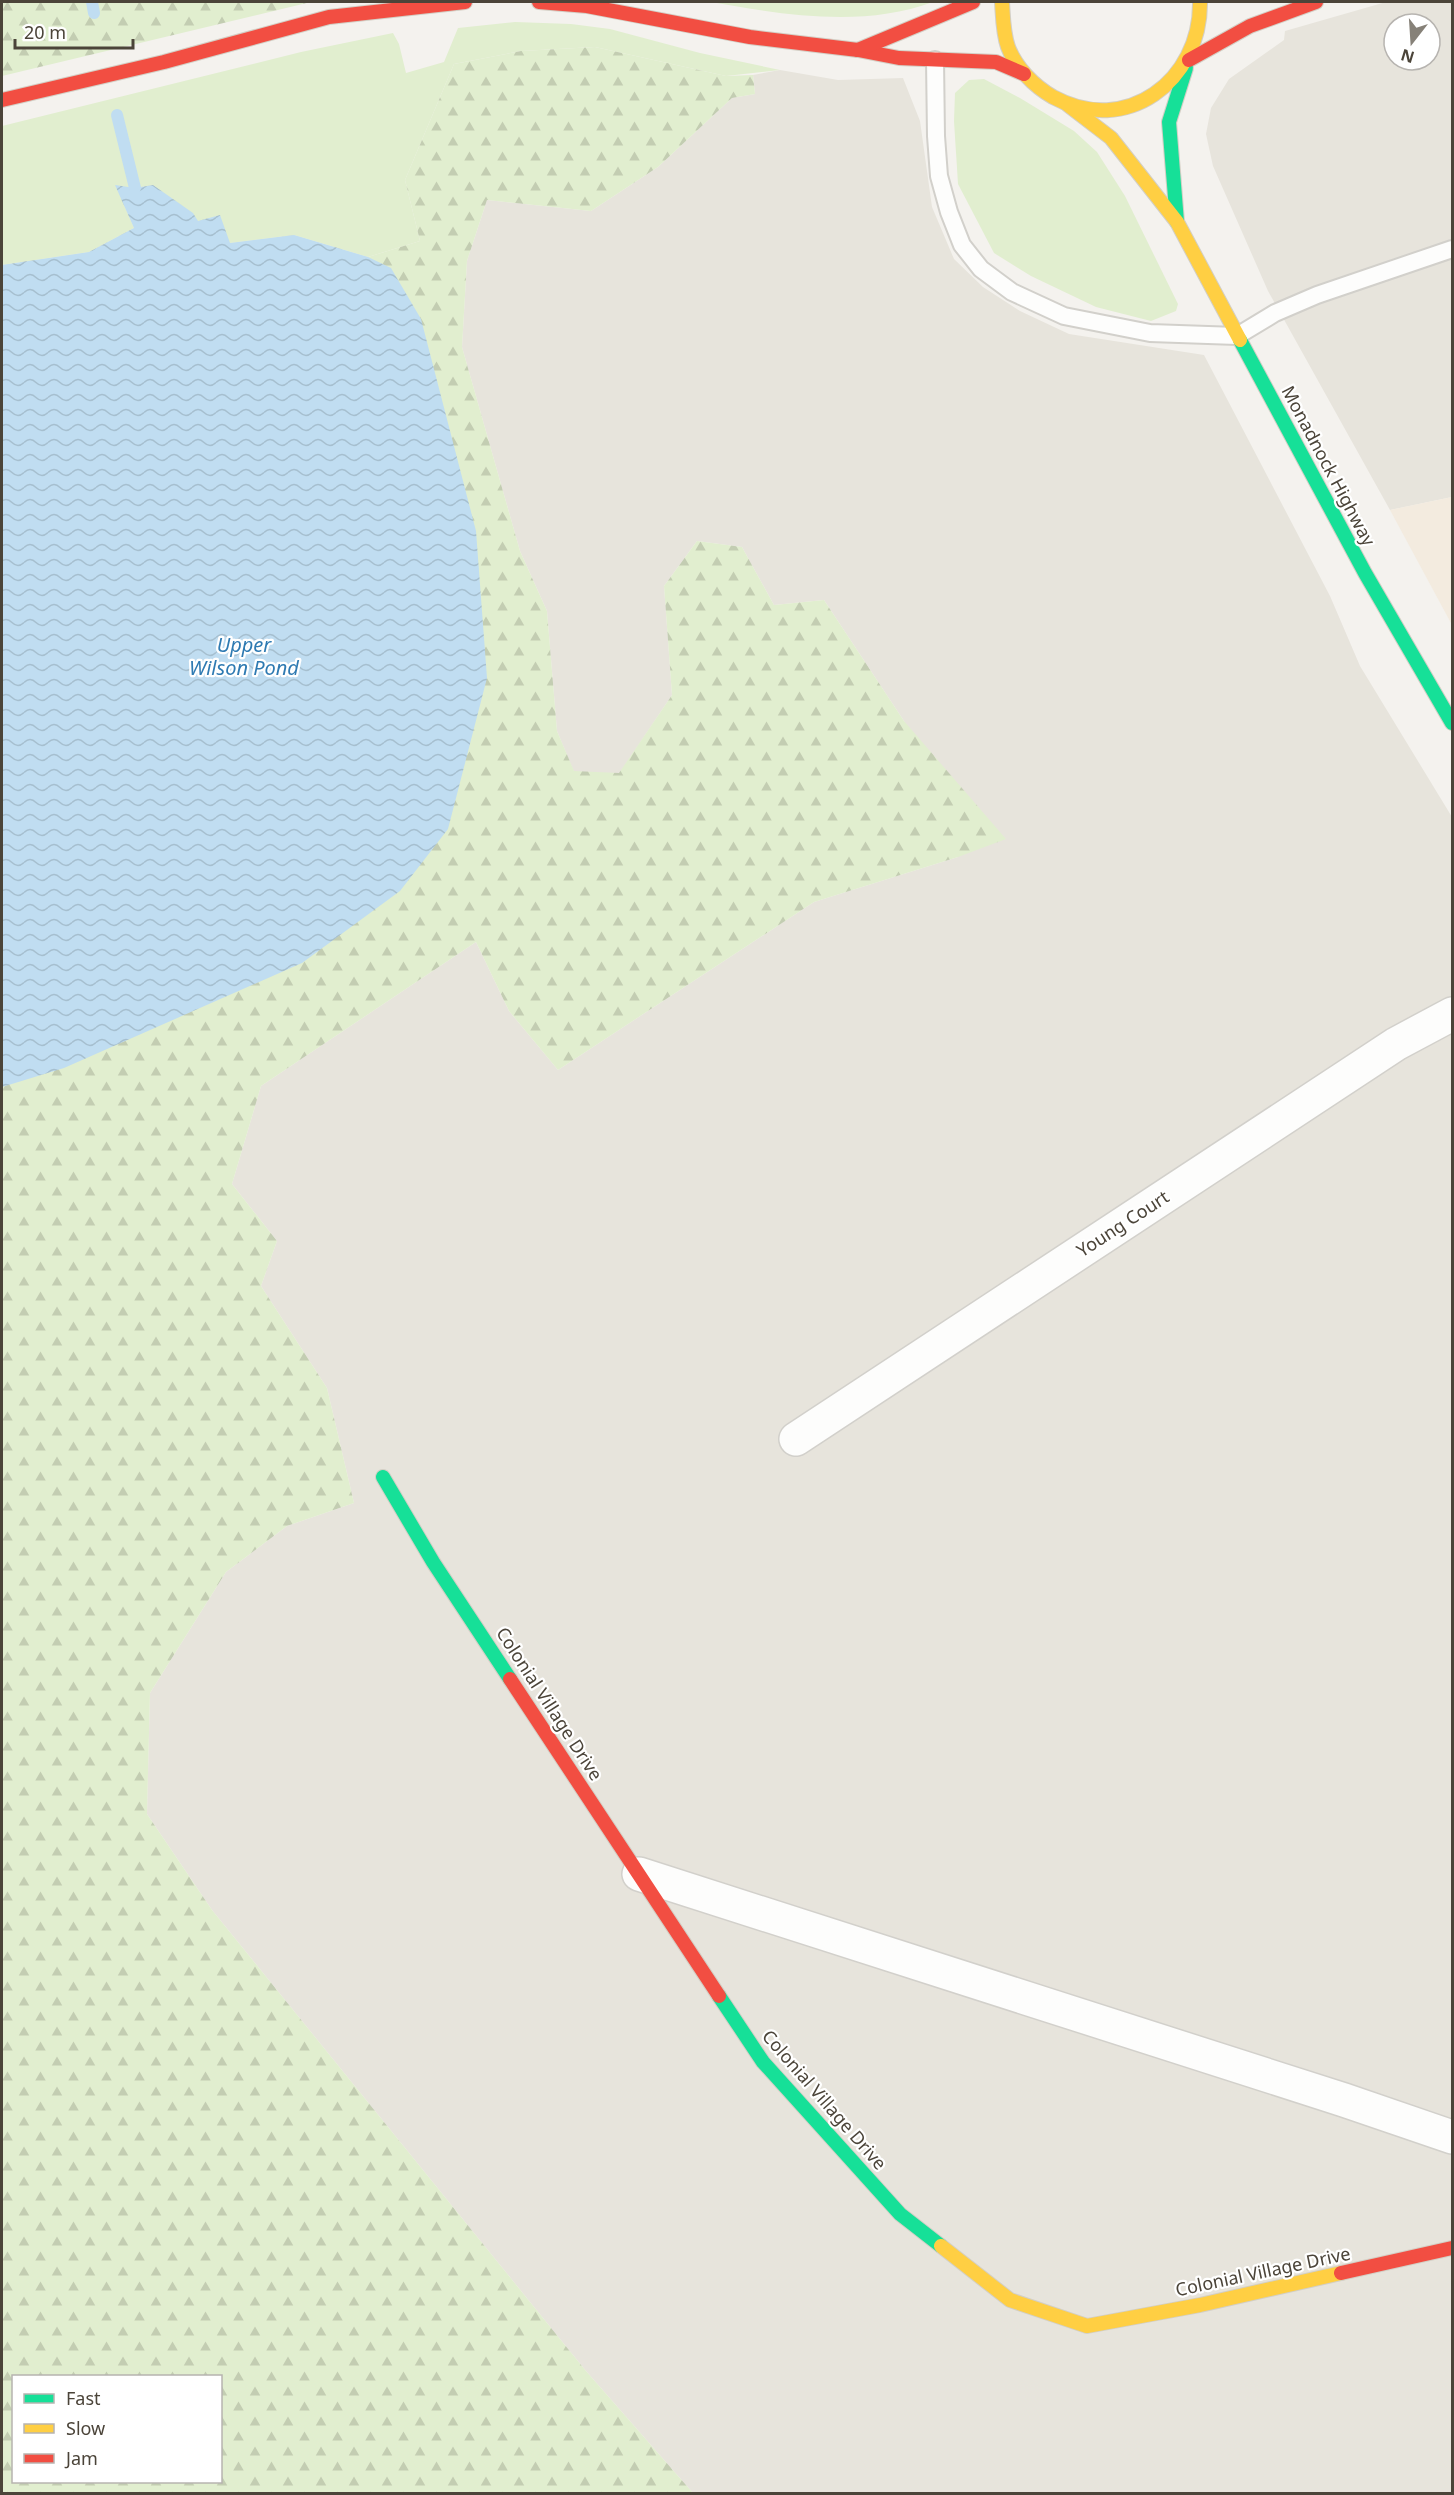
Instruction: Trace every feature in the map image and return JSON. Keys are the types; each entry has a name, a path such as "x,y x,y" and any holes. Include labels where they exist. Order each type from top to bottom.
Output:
{"main road":[{"path":"2,100 164,62 329,18 465,2"},
{"path":"539,2 587,6 750,37 858,50 899,58 996,62 1024,74"},
{"path":"858,50 973,2"},
{"path":"1002,2 1003,24 1010,50 1024,74 1043,93 1068,105 1094,111 1121,109 1146,100 1169,85 1189,60 1241,28 1275,14 1316,2"},
{"name":"Monadnock Highway","path":"1177,222 1169,122 1199,30 1200,2"},
{"name":"Monadnock Highway","path":"1068,105 1111,138 1177,222 1365,573 1452,723"},
{"name":"Colonial Village Drive","path":"383,1477 434,1562 763,2062 900,2214 1010,2300 1087,2326 1200,2306 1452,2248"}],"street":[{"name":"Young Court","path":"796,1439 1396,1044 1452,1014"},
{"path":"639,1874 1344,2100 1452,2137"}],"lane":[{"path":"935,60 939,176 949,212 962,245 981,269 1012,292 1064,316 1150,333 1237,336 1275,313 1317,296 1452,249"}],"shaded area":[{"path":"1386,2 1452,2 1452,497 1390,510 1268,291 1213,166 1206,134 1211,108 1229,79 1284,40 1285,31"},
{"path":"780,70 838,80 903,78 920,121 932,207 954,259 983,287 1020,311 1069,334 1204,355 1330,596 1360,666 1452,817 1452,2493 693,2493 586,2371 212,1910 147,1814 150,1693 226,1572 287,1526 354,1503 327,1388 261,1286 277,1241 232,1184 261,1086 476,942 509,1011 558,1070 814,902 958,857 904,721 824,600 774,605 742,547 697,541 664,586 672,695 619,774 574,772 557,731 547,611 520,551 462,347 467,261 487,200 591,211 658,167 732,98 755,94 753,75"},
{"path":"1452,497 1452,625 1390,510"}],"green space":[{"path":"2,2 311,2 2,76"},
{"path":"711,2 933,2 879,15 823,17"},
{"path":"515,22 571,24 610,29 700,53 780,70 726,76 595,47 521,51 454,64 405,180 420,241 368,257 294,235 230,243 198,222 153,185 135,188 116,186 134,228 89,252 2,265 2,126 301,52 393,33 399,44 406,73 444,62 458,28"},
{"path":"595,47 726,76 753,75 755,94 732,98 658,167 591,211 487,200 467,261 462,347 520,551 547,611 557,731 574,771 619,773 672,695 664,586 697,541 742,547 774,605 824,600 904,721 1006,839 958,857 814,902 558,1070 509,1011 476,942 261,1086 232,1184 277,1241 261,1286 327,1388 354,1503 287,1526 226,1572 150,1693 147,1814 212,1910 586,2371 693,2493 2,2494 2,265 89,252 134,228 115,185 135,188 153,185 193,213 198,221 220,215 230,243 294,235 368,257 420,241 405,180 454,64 521,51"},
{"path":"984,79 1074,131 1097,152 1125,196 1178,304 1176,311 1151,321 1096,307 1031,276 994,253 958,184 954,121 955,93 969,80"}],"water":[{"name":"Upper Wilson Pond","path":"115,185 135,188 153,185 193,213 198,221 220,215 230,243 294,235 368,257 391,268 421,319 476,531 487,678 448,829 400,891 302,963 64,1068 2,1087 2,265 89,252 134,228"}],"waterway":[{"path":"92,2 94,13"},
{"path":"117,115 135,188"}],"traffic: fast":[{"path":"1177,222 1169,122 1186,68"},
{"path":"1240,340 1365,573 1452,723"},
{"path":"383,1477 433,1562 510,1679"},
{"path":"719,1996 763,2062 900,2214 941,2246"}],"traffic: slow":[{"path":"1002,2 1004,31 1008,47 1026,76 1053,97 1080,108 1107,110 1132,105 1154,94 1173,77 1188,56 1197,30 1200,2"},
{"path":"1068,105 1111,138 1177,222 1240,340"},
{"path":"941,2246 1010,2300 1087,2326 1200,2305 1341,2273"}],"traffic: jam":[{"path":"2,100 164,62 329,17 465,2"},
{"path":"539,2 587,6 750,37 858,50 899,58 996,62 1024,74"},
{"path":"858,50 973,2"},
{"path":"1189,60 1250,26 1316,2"},
{"path":"510,1679 719,1996"},
{"path":"1341,2273 1452,2248"}]}
